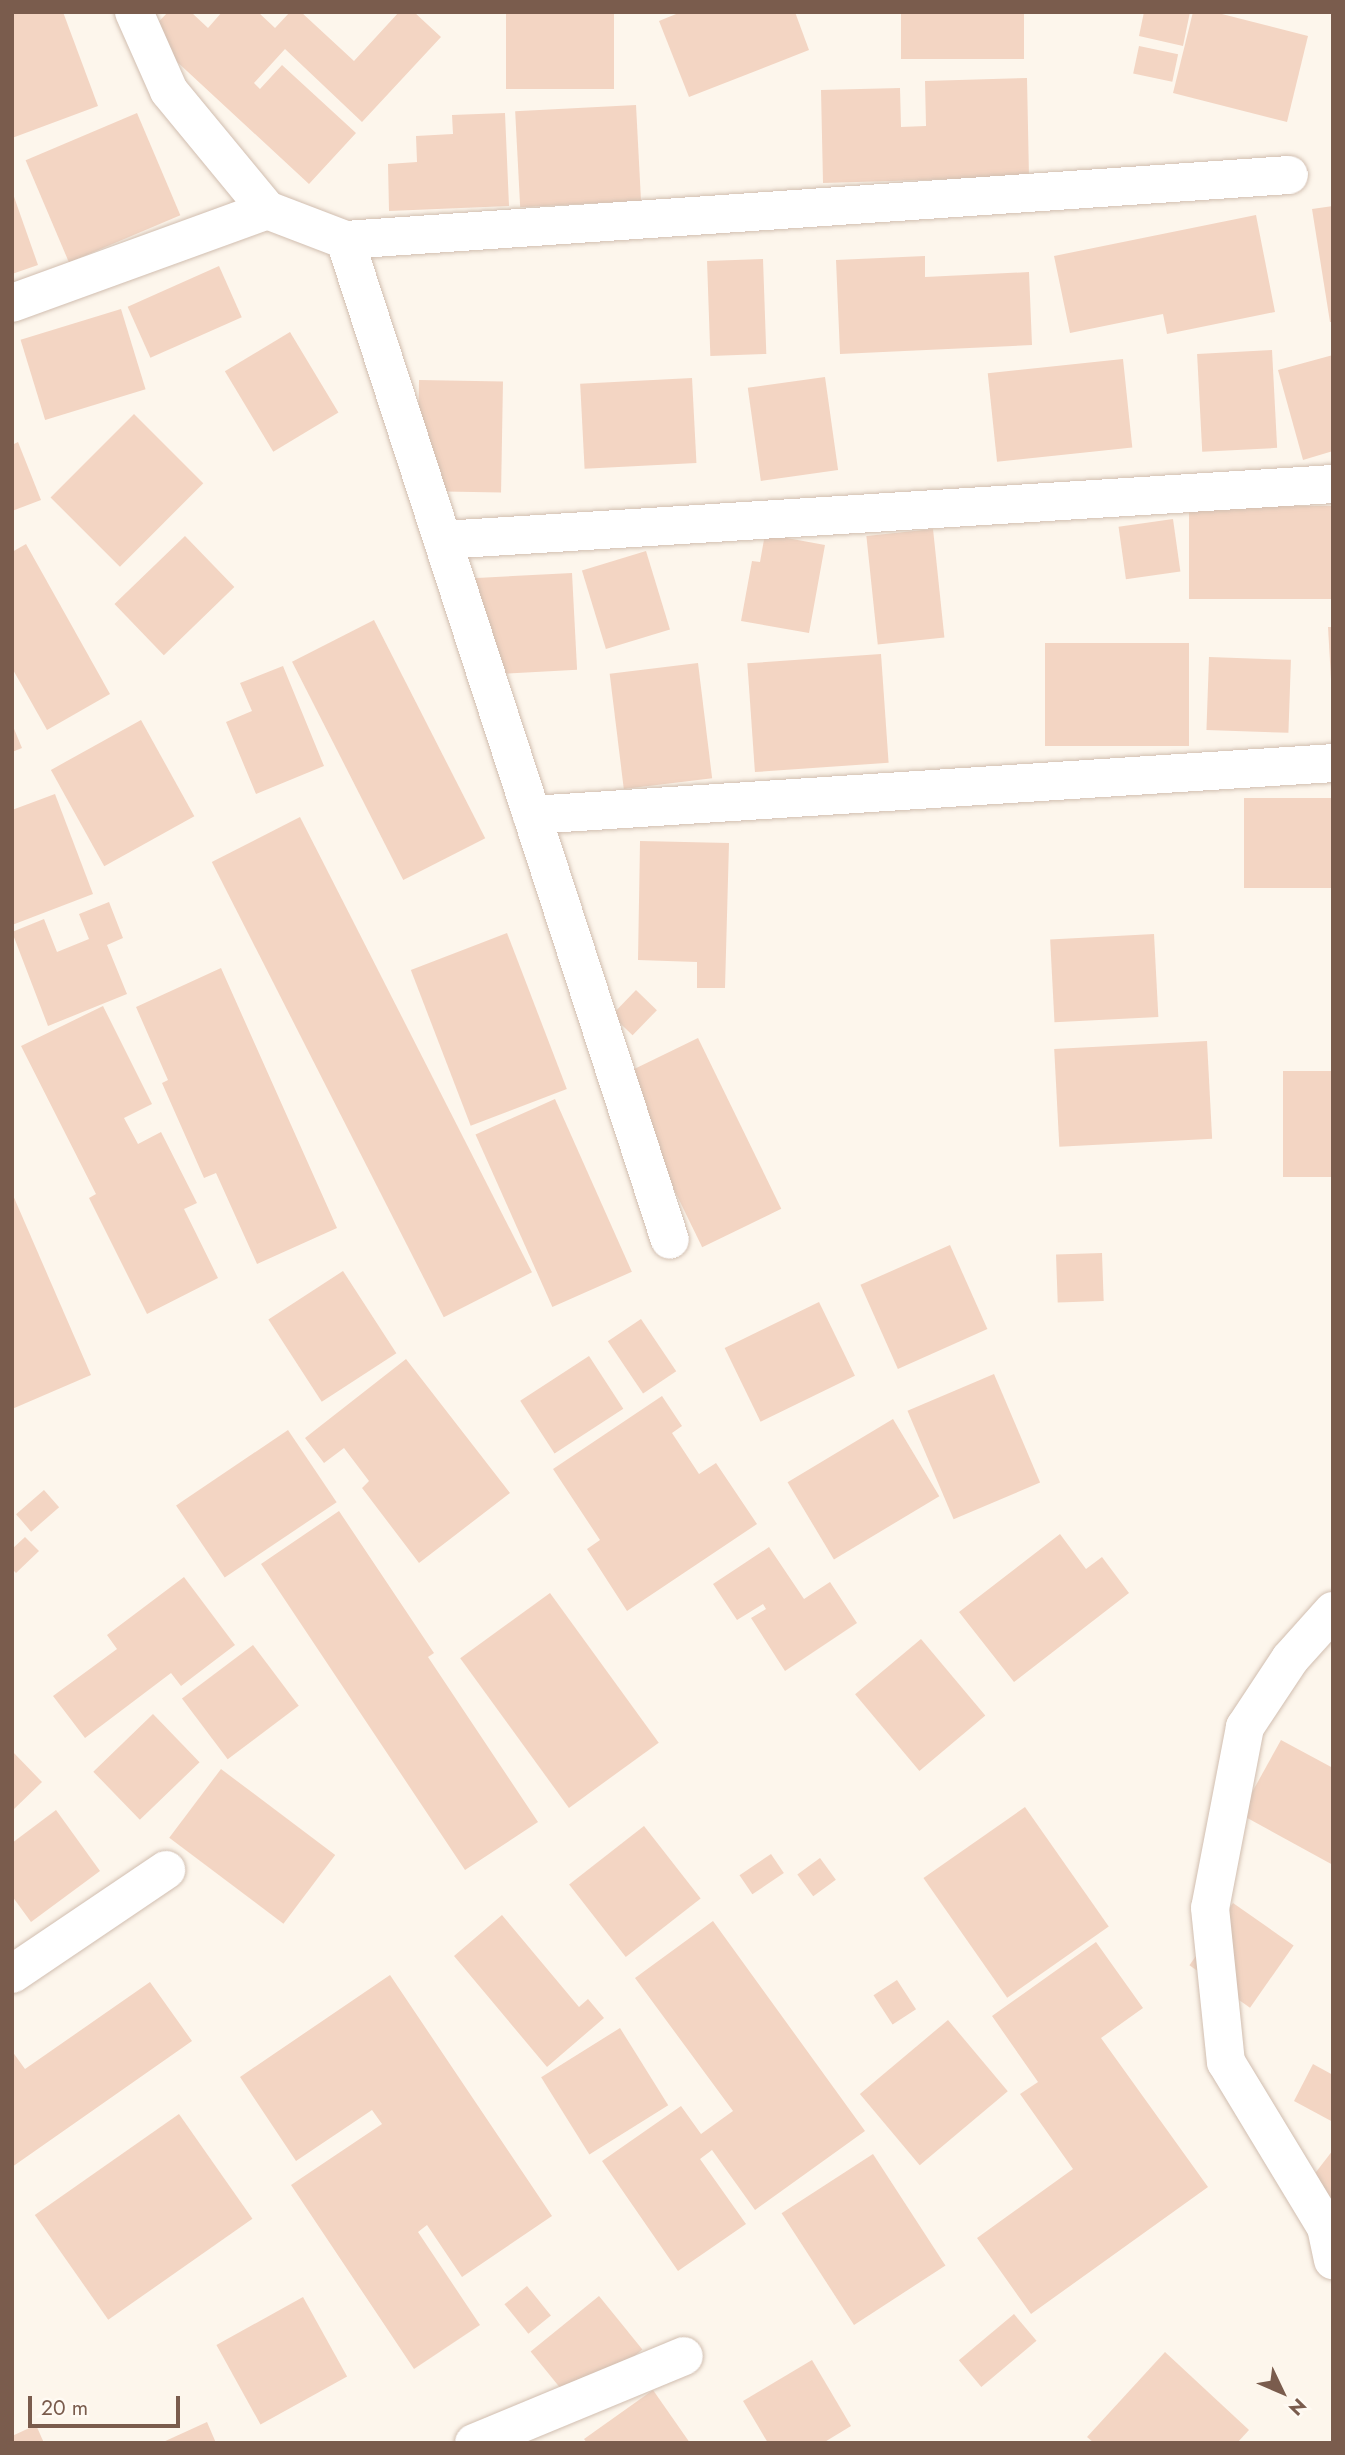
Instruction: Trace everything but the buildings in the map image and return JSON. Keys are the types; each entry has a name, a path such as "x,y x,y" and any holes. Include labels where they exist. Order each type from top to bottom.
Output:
{"street":[{"path":"134,12 169,90 267,211 345,240 1289,175"},
{"path":"12,303 267,211"},
{"path":"345,240 670,1240"},
{"path":"443,540 1333,484"},
{"path":"531,815 1333,763"},
{"path":"1333,1611 1290,1659 1245,1727 1210,1908 1226,2062 1326,2227 1333,2260"},
{"path":"12,1974 166,1870"},
{"path":"474,2443 684,2356"}]}
